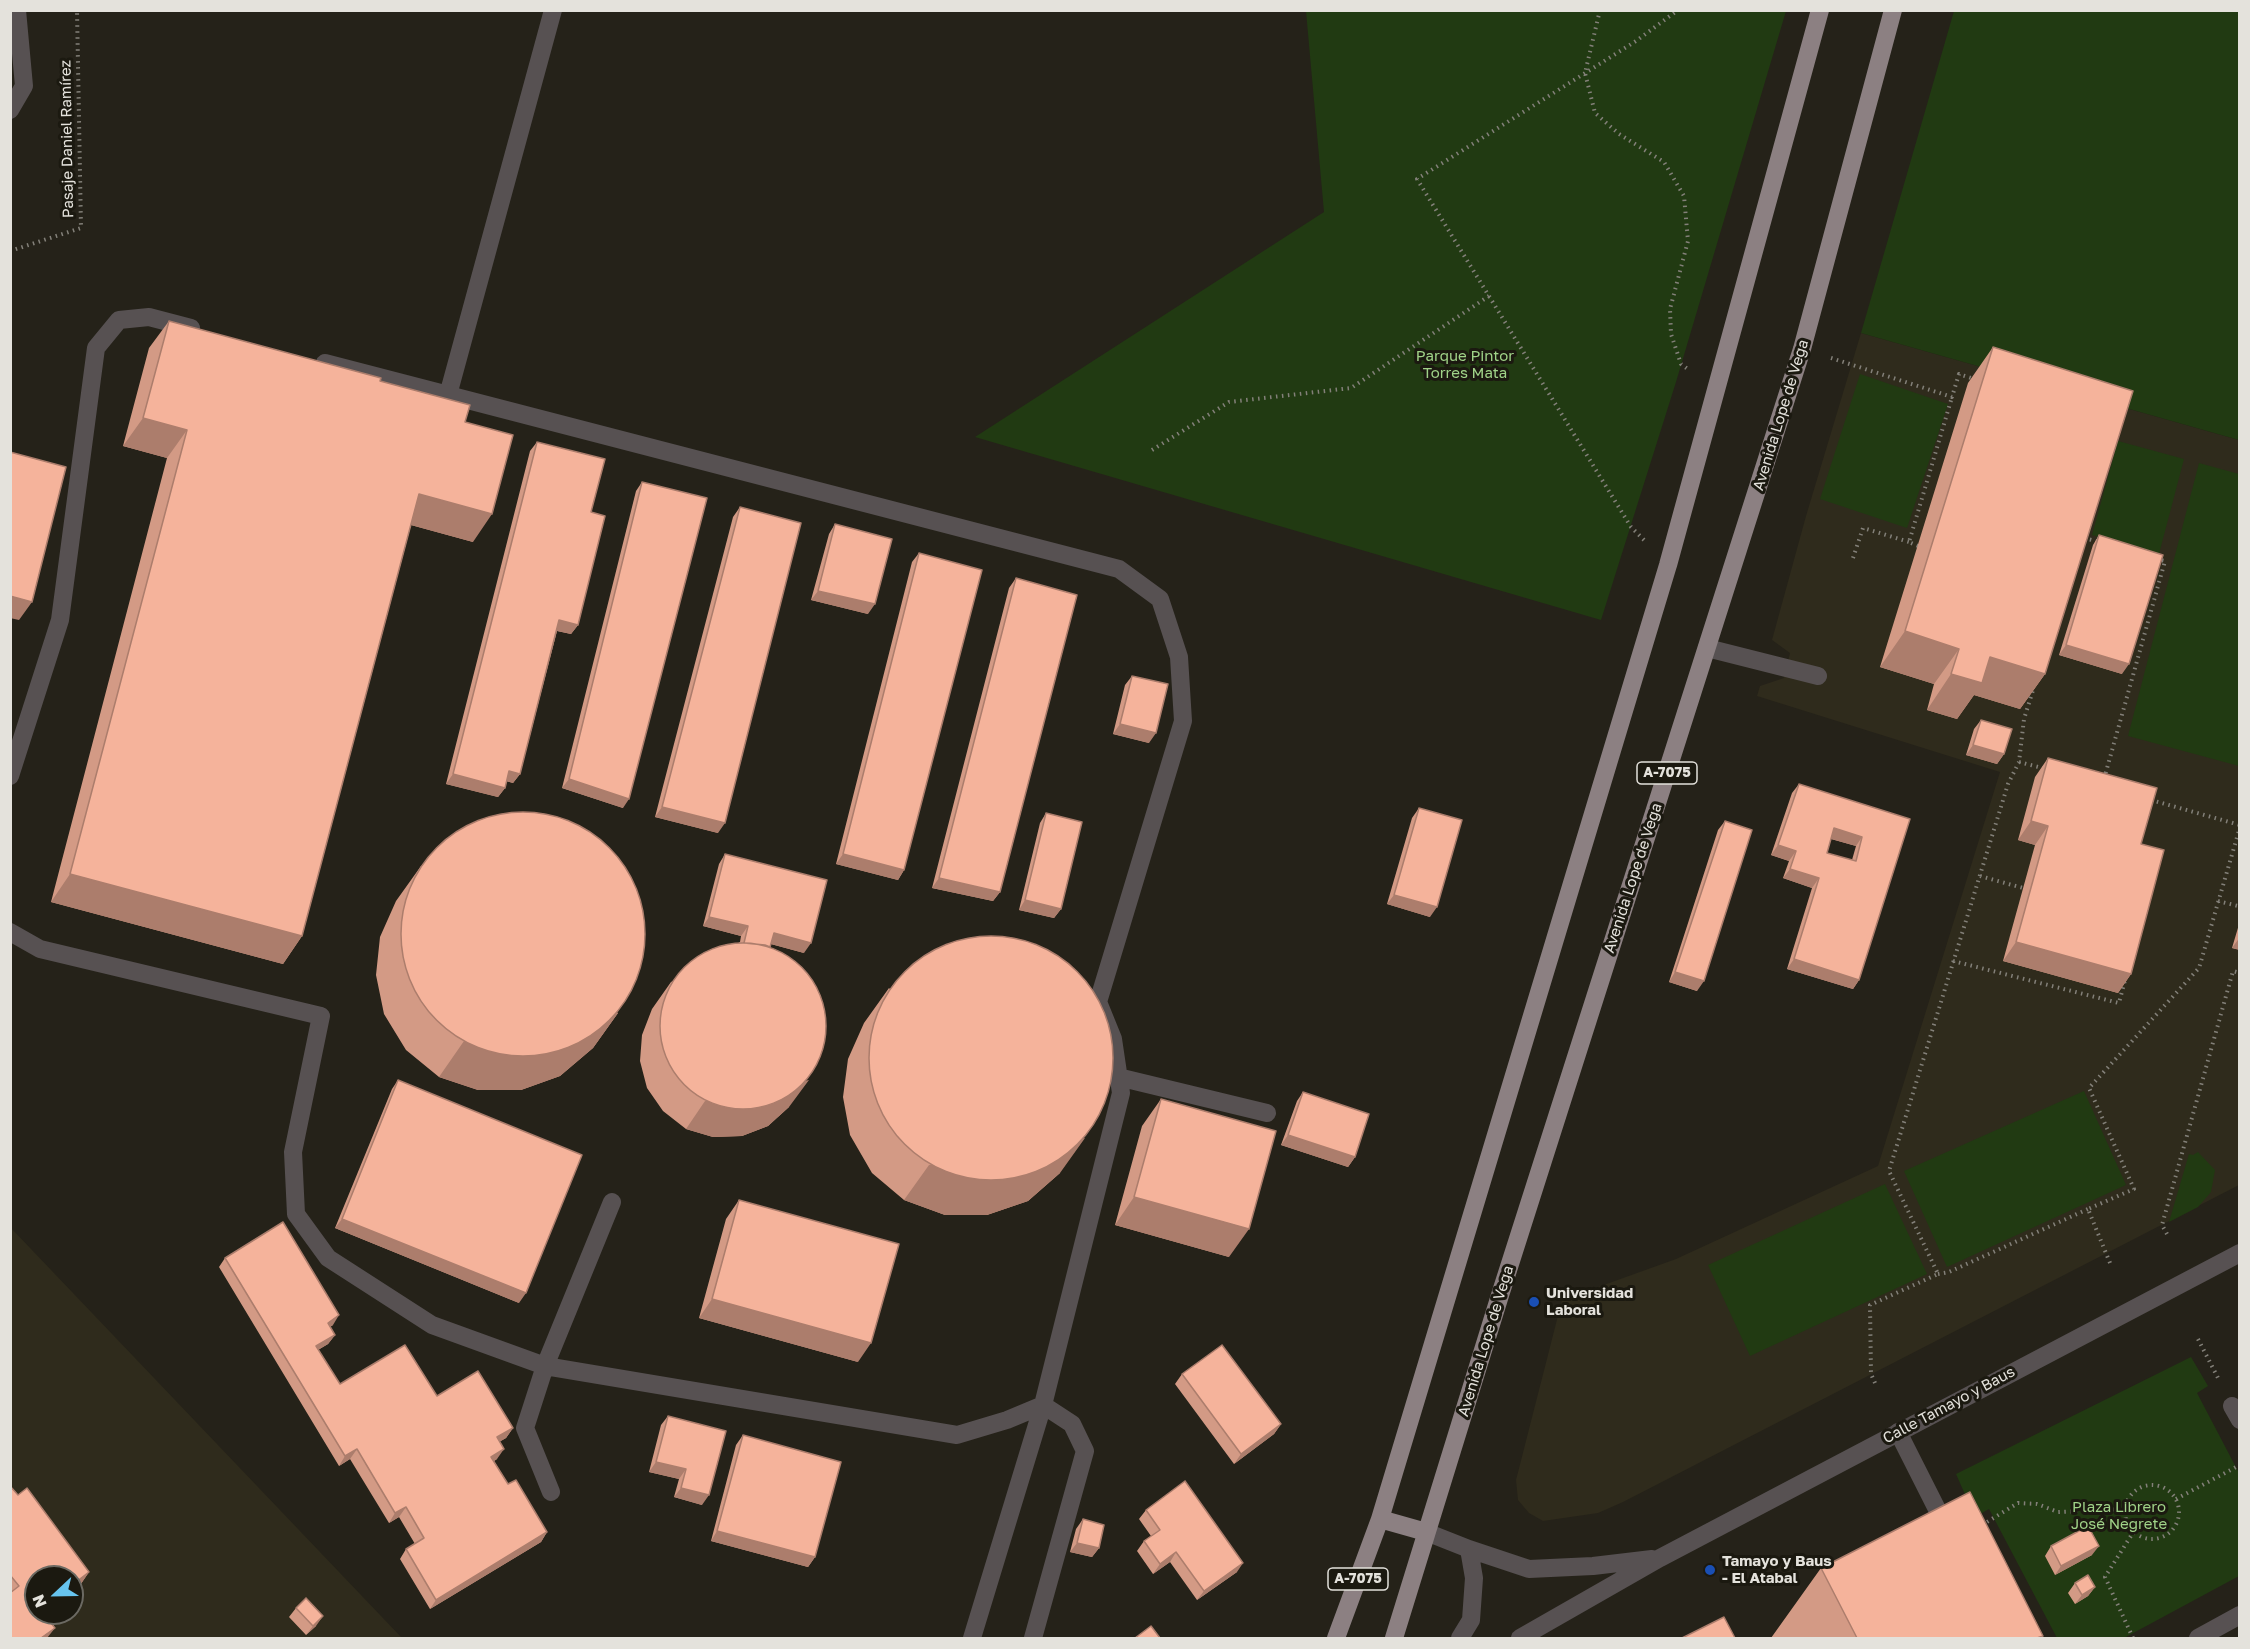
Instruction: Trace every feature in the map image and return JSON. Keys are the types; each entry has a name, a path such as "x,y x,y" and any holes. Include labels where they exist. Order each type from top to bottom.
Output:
{"main road":[{"name":"A-7075","path":"1336,1638 1380,1519 1668,565 1820,10"},
{"name":"Avenida Lope de Vega","path":"1394,1638 1504,1281 1802,349 1893,10"},
{"path":"1380,1519 1426,1532"}],"street":[{"path":"10,111 24,86 17,10"},
{"path":"448,395 553,10"},
{"path":"10,776 60,620 96,348 119,320 149,317 206,332"},
{"path":"310,359 1119,569 1160,599 1179,657 1183,721 1098,1002 1113,1040 1121,1093 1042,1405 972,1638"},
{"path":"1707,648 1818,676"},
{"path":"10,932 40,949 321,1016 293,1152 296,1214 328,1258 432,1325 545,1366 957,1435 1006,1420 1042,1405"},
{"path":"1118,1077 1267,1113"},
{"path":"551,1492 525,1428 545,1366 612,1202"},
{"name":"Calle Tamayo y Baus","path":"1520,1638 1660,1558 2240,1253"},
{"path":"1033,1638 1085,1451 1072,1424 1042,1405"},
{"path":"1898,1432 1954,1543"},
{"name":"Calle Tamayo y Baus","path":"1426,1532 1529,1569 1593,1566 1660,1558"},
{"path":"1460,1638 1471,1620 1474,1578 1469,1549"},
{"path":"2198,1638 2240,1615"}],"path":[{"name":"Pasaje Daniel Ramírez","path":"10,251 81,228 76,10"},
{"path":"1600,10 1585,73 1594,113 1619,134 1664,162 1684,196 1688,241 1670,309 1671,334 1681,364 1714,396"},
{"path":"1668,565 1631,527 1417,179 1636,41 1678,10"},
{"path":"1152,450 1229,402 1351,388 1489,296"},
{"path":"1802,349 1952,397"},
{"path":"1909,542 1959,374 1982,381"},
{"path":"1853,558 1863,528 1917,546"},
{"path":"2080,537 2102,543"},
{"path":"2102,786 2165,561 2155,558"},
{"path":"1938,1274 1889,1171 2008,784 2019,762 2024,719 2035,685"},
{"path":"2019,762 2050,771"},
{"path":"1875,1383 1871,1374 1870,1305 2134,1189 2089,1088 2199,968 2240,826 2141,797"},
{"path":"2148,810 2151,800"},
{"path":"1980,876 2023,888"},
{"path":"2218,901 2238,906"},
{"path":"1953,961 2119,1003 2128,969"},
{"path":"2167,1234 2162,1225 2171,1190 2233,971 2240,973"},
{"path":"2088,1209 2110,1263"},
{"path":"2198,1339 2220,1381"},
{"path":"2175,1498 2240,1465"},
{"path":"2147,1485 2158,1485 2168,1490 2175,1498 2179,1509 2178,1520 2173,1529 2164,1536 2154,1539 2143,1537 2134,1531 2127,1521 2126,1509 2129,1499 2137,1490 2147,1485"},
{"path":"1954,1543 2018,1503 2037,1504 2058,1512 2126,1509"},
{"path":"2133,1638 2105,1577 2134,1531"}],"shaded area":[{"path":"1861,333 2239,440 2239,1185 1623,1502 1598,1513 1543,1521 1529,1513 1518,1500 1516,1480 1562,1300 1676,1259 1878,1166 2000,772 1757,696 1760,686 1784,678 1790,653 1772,640 1806,516"},
{"path":"11,1228 402,1638 11,1638"}],"green space":[{"name":"Parque Pintor Torres Mata","path":"1306,11 1786,11 1676,382 1601,620 975,437 1324,212"},
{"path":"1954,11 2239,11 2239,440 1861,333"},
{"path":"1860,374 1948,404 1907,528 1820,499"},
{"path":"2118,441 2184,459 2159,554 2092,535"},
{"path":"2199,463 2239,474 2239,766 2128,736"},
{"path":"2084,1091 2126,1185 1947,1267 1904,1171"},
{"path":"2198,1152 2215,1170 2211,1192 2198,1207 2169,1222 2189,1154 2193,1155"},
{"path":"1885,1184 1927,1274 1750,1356 1708,1265"},
{"name":"Plaza Librero José Negrete","path":"2191,1357 2208,1386 2197,1393 2239,1473 2239,1576 2124,1638 2057,1638 1989,1509 1975,1517 1956,1474"}],"building":[{"path":"169,321 381,378 380,381 470,405 465,422 513,435 492,514 419,494 302,936 70,874 187,430 143,418"},
{"path":"1993,347 2133,391 2045,674 1990,657 1982,683 1951,674 1959,649 1905,631"},
{"path":"537,442 605,459 591,512 605,516 578,625 559,620 520,774 509,771 505,788 453,774"},
{"path":"10,452 66,467 32,602 10,596"},
{"path":"642,482 707,498 629,799 569,779"},
{"path":"740,507 801,523 725,823 662,807"},
{"path":"835,524 892,539 875,604 818,591"},
{"path":"2099,535 2163,555 2129,664 2066,645"},
{"path":"919,553 982,570 904,870 843,854"},
{"path":"1016,578 1077,595 1000,892 939,878"},
{"path":"1132,676 1168,684 1156,733 1120,724"},
{"path":"1981,720 2012,729 2004,754 1973,745"},
{"path":"2048,758 2157,788 2141,844 2164,850 2131,974 2016,942 2048,826 2031,821"},
{"path":"1799,784 1910,819 1859,980 1794,959 1819,878 1790,869 1796,851 1778,845","holes":["1834,828 1862,837 1856,861 1827,853"]},
{"path":"1419,808 1462,820 1437,907 1394,895"},
{"path":"523,812 547,815 570,822 591,833 609,848 624,866 635,887 642,910 645,934 642,958 635,981 624,1002 609,1020 591,1035 570,1046 547,1053 523,1056 499,1053 476,1046 455,1035 437,1020 422,1002 411,981 404,958 401,934 404,910 411,887 422,866 437,848 455,833 476,822 499,815"},
{"path":"1046,813 1082,822 1061,909 1025,900"},
{"path":"1725,821 1752,830 1704,981 1675,972"},
{"path":"725,854 827,880 811,943 774,933 770,947 744,943 748,926 709,917"},
{"path":"979,936 1003,936 1027,941 1049,950 1078,971 1093,990 1104,1011 1111,1034 1113,1058 1111,1082 1104,1105 1093,1126 1078,1145 1049,1166 1027,1175 1003,1180 979,1180 955,1175 933,1166 913,1153 896,1136 883,1116 874,1094 869,1070 869,1046 874,1022 883,1000 896,980 913,963 933,950 955,941"},
{"path":"743,943 759,944 775,949 802,967 820,994 825,1010 825,1042 820,1058 802,1085 775,1103 759,1108 743,1109 727,1108 711,1103 684,1085 666,1058 661,1042 660,1026 661,1010 666,994 684,967 711,949 727,944"},
{"path":"398,1080 582,1155 526,1293 342,1219"},
{"path":"1303,1092 1369,1114 1355,1157 1288,1135"},
{"path":"1161,1099 1276,1131 1249,1229 1134,1197"},
{"path":"739,1200 899,1244 871,1343 712,1299"},
{"path":"283,1222 339,1315 328,1323 335,1335 316,1346 340,1384 405,1345 437,1396 478,1371 513,1428 497,1437 504,1449 491,1457 508,1484 516,1480 547,1532 436,1600 406,1549 424,1538 406,1507 395,1513 357,1449 345,1456 225,1258"},
{"path":"1222,1345 1281,1424 1241,1454 1182,1374"},
{"path":"668,1416 726,1431 709,1495 681,1488 686,1469 656,1462"},
{"path":"743,1435 841,1462 815,1557 717,1531"},
{"path":"1185,1481 1243,1563 1204,1591 1176,1552 1160,1564 1144,1541 1160,1530 1146,1510"},
{"path":"10,1486 18,1495 27,1488 84,1565 24,1565 24,1625 53,1625 55,1628 41,1638 10,1638 10,1593 19,1586 10,1575"},
{"path":"1970,1492 2043,1636 2037,1638 1857,1638 1821,1568"},
{"path":"1083,1519 1104,1525 1099,1548 1077,1543"},
{"path":"2088,1526 2099,1546 2061,1566 2051,1546"},
{"path":"84,1565 89,1572 84,1576"},
{"path":"2088,1575 2095,1587 2082,1595 2075,1583"},
{"path":"306,1598 323,1616 313,1626 296,1608"},
{"path":"1724,1617 1735,1638 1682,1638"},
{"path":"1151,1626 1160,1638 1135,1638"}],"place":[{"name":"Universidad Laboral","path":"1534,1302"},
{"name":"Tamayo y Baus - El Atabal","path":"1710,1570"}]}
